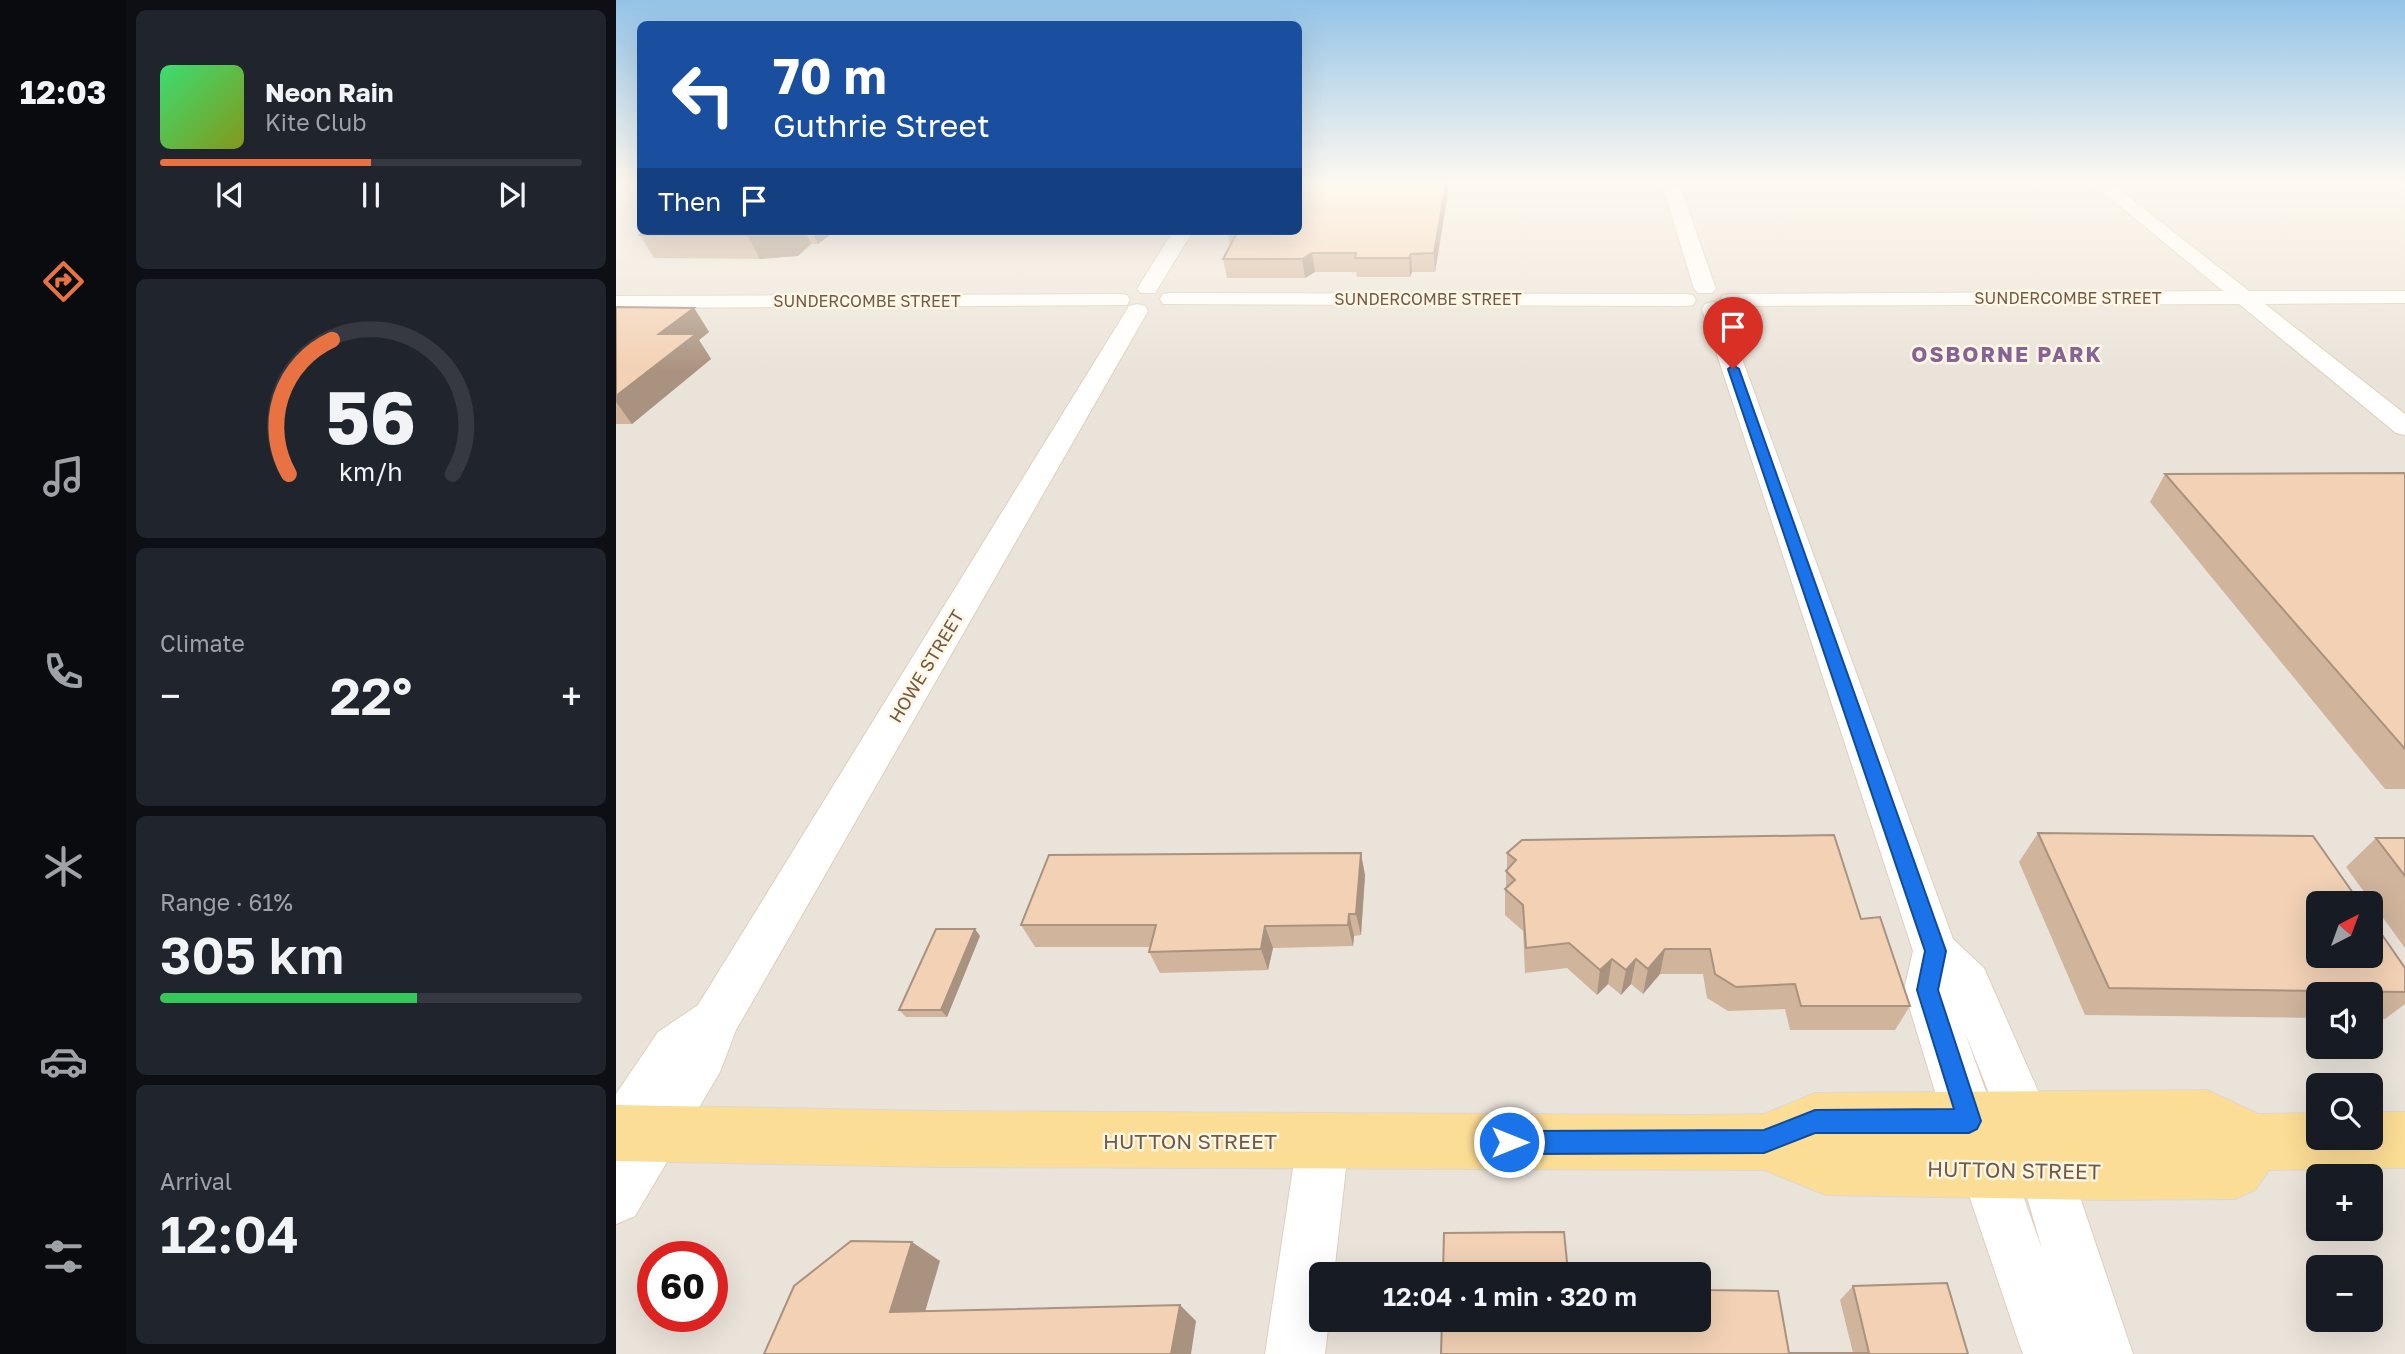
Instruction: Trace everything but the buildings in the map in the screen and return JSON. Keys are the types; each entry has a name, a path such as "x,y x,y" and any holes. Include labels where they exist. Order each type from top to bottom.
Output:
{"main road":[{"name":"HUTTON STREET","path":"627,1135 1323,1142 1764,1142 1826,1166 1978,1145 2023,1118 2207,1118 2255,1142 2405,1140"},
{"name":"HUTTON STREET","path":"1978,1145 2045,1169 2235,1171 2255,1142"}],"street":[{"name":"HOWE STREET","path":"616,1197 627,1135 703,1055 715,1021 1135,300 1172,246"},
{"path":"1691,246 1935,951 1968,982 2045,1169 2103,1354"},
{"path":"2179,246 2405,427"},
{"name":"SUNDERCOMBE STREET","path":"616,302 1135,300 1168,293 1171,299 2405,296"},
{"path":"1935,951 1927,990 2048,1343 2057,1354"},
{"path":"1295,1354 1323,1142"}],"shaded area":[{"name":"OSBORNE PARK","path":"616,246 2405,246 2405,1354 616,1354"}],"district":[{"name":"OSBORNE PARK","path":"2007,354"}],"route":[{"path":"1509,1142 1764,1142 1815,1121 1969,1121 1927,990 1935,951 1733,369"}]}
